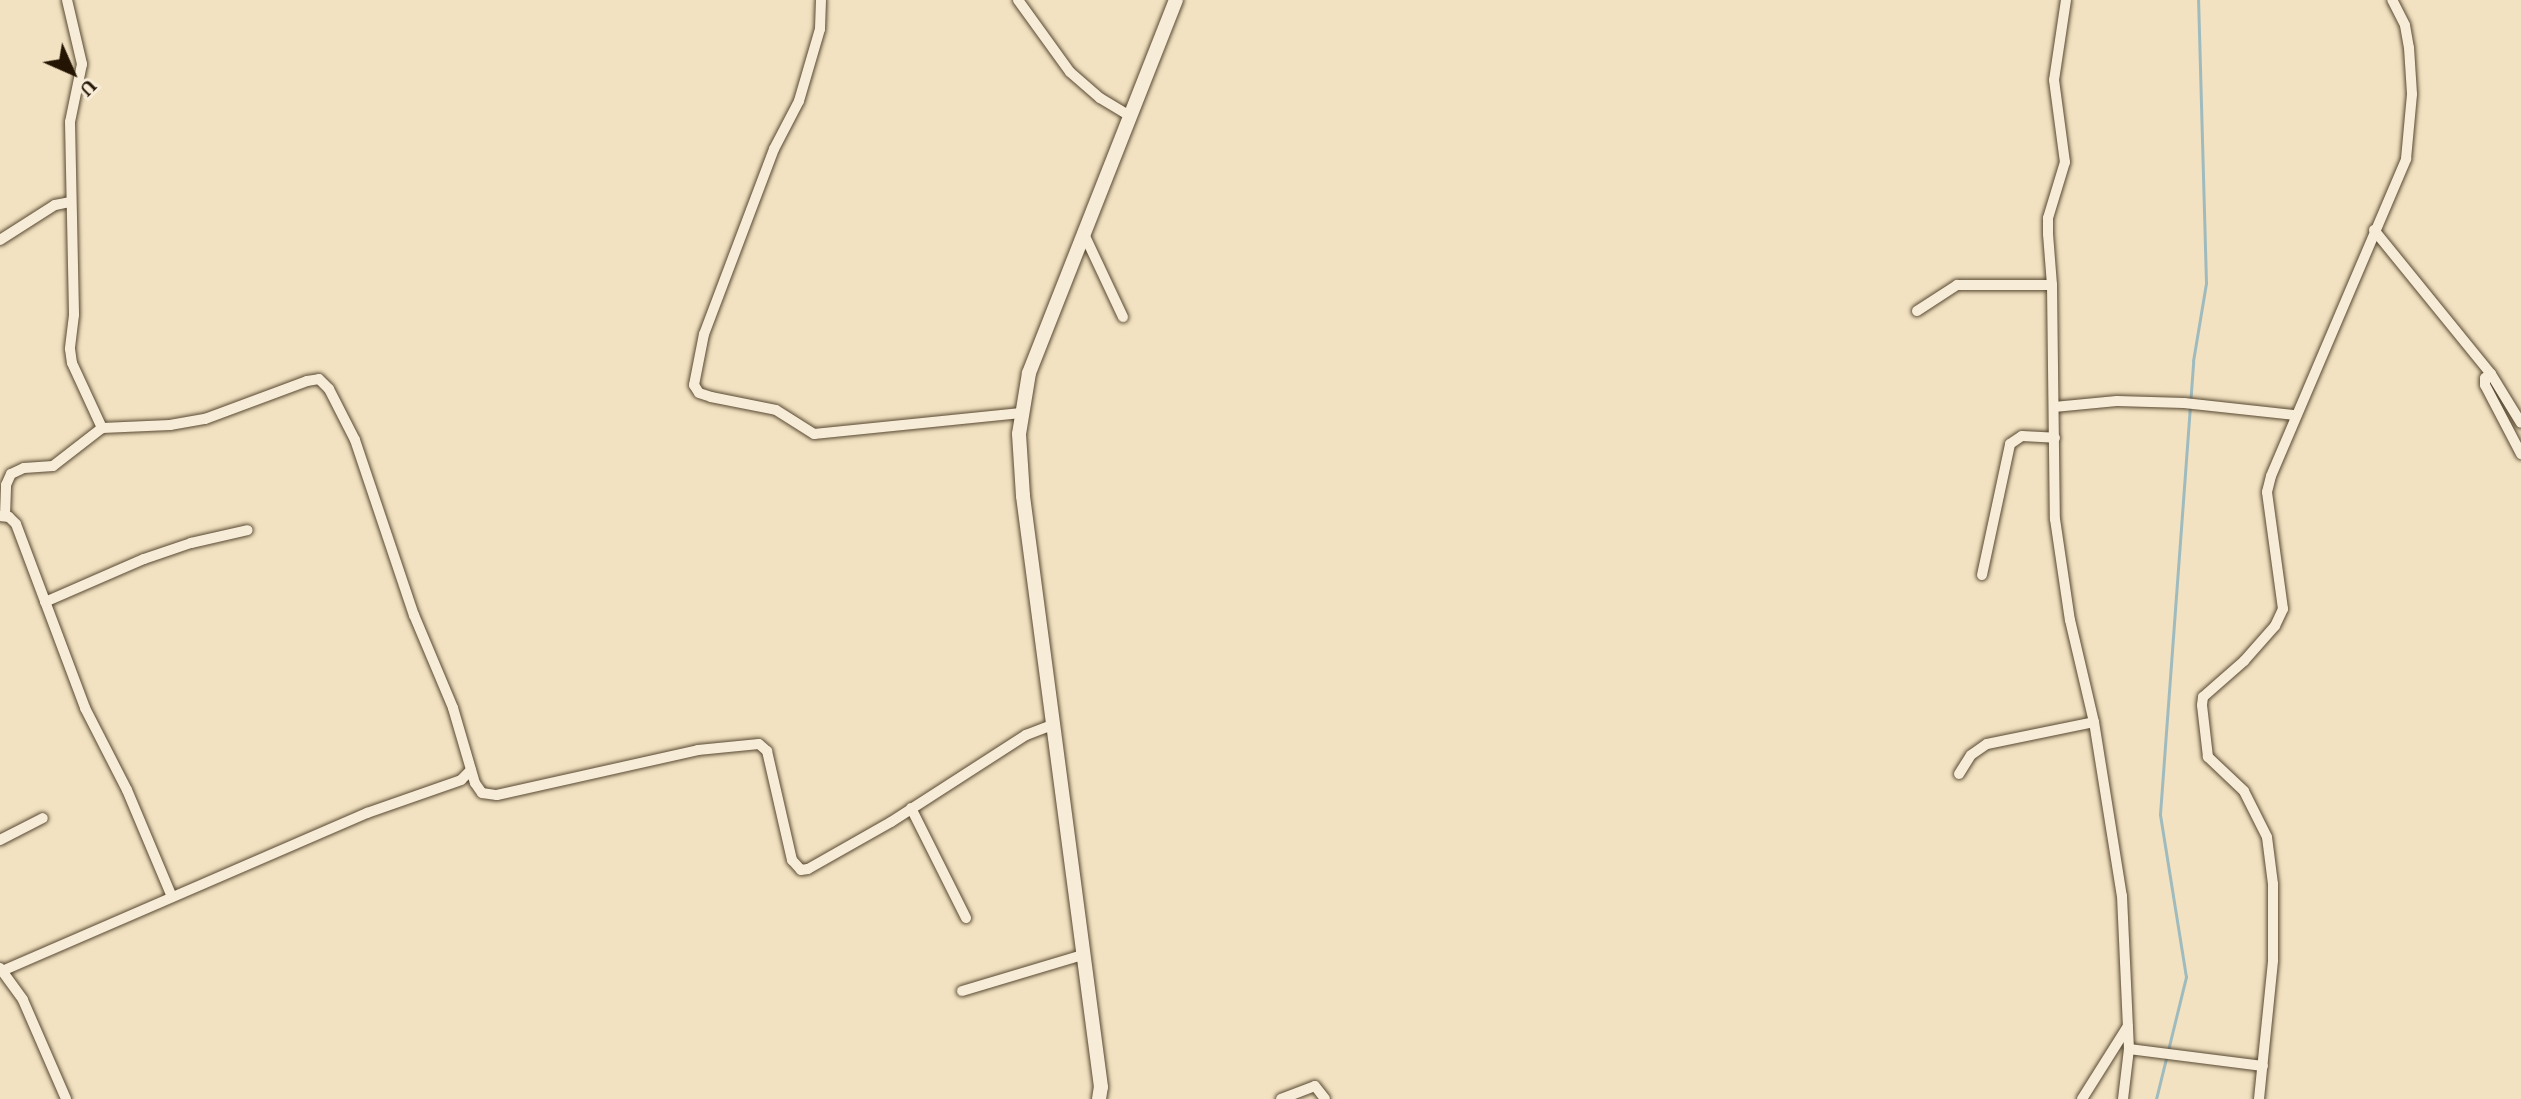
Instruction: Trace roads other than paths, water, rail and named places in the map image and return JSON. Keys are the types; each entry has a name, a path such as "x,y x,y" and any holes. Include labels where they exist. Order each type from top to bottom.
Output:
{"street":[{"path":"67,0 82,64 70,122 74,315 70,349 72,363 102,428"},
{"path":"821,0 820,29 799,101 774,149 704,334 694,385 699,393 776,410 808,432 827,435 1021,413"},
{"path":"1018,0 1070,72 1100,98 1128,115"},
{"path":"1099,1099 1101,1087 1023,496 1021,413 1029,373 1128,115 1176,0"},
{"path":"2066,0 2054,80 2065,148 2061,179 2048,218 2052,285 2055,519 2070,620 2094,722 2122,896 2129,1025 2123,1099"},
{"path":"2259,1099 2273,960 2273,884 2267,837 2244,791 2208,757 2202,705 2203,697 2244,661 2275,626 2283,609 2267,492 2295,415 2406,159 2412,94 2408,36 2392,0"},
{"path":"0,240 55,205 71,202"},
{"path":"2374,230 2491,374 2521,423"},
{"path":"1083,232 1123,317"},
{"path":"1917,311 1946,289 1957,285 2052,285"},
{"path":"2491,374 2485,378 2485,385 2521,454"},
{"path":"172,897 127,790 85,708 16,524 2,516 6,485 11,474 24,468 53,466 102,428 190,422 226,412 307,381 324,383 355,440 414,615 453,708 471,770 482,793 497,795 698,750 759,744 767,751 792,860 801,870 911,808 1026,735 1052,725"},
{"path":"2054,407 2117,401 2184,403 2295,415"},
{"path":"1982,575 2010,444 2022,436 2055,438"},
{"path":"45,602 144,559 191,543 248,530"},
{"path":"1959,774 1971,755 1987,744 2094,722"},
{"path":"66,1099 23,1000 1,969 367,813 461,780 471,770"},
{"path":"911,808 966,918"},
{"path":"0,840 43,818"},
{"path":"962,991 1083,955"},
{"path":"2082,1099 2129,1025"},
{"path":"2129,1049 2263,1066"},
{"path":"1281,1099 1315,1086 1325,1099"}],"waterway":[{"path":"2156,1099 2186,977 2160,814 2193,361 2206,283 2198,0"}]}
